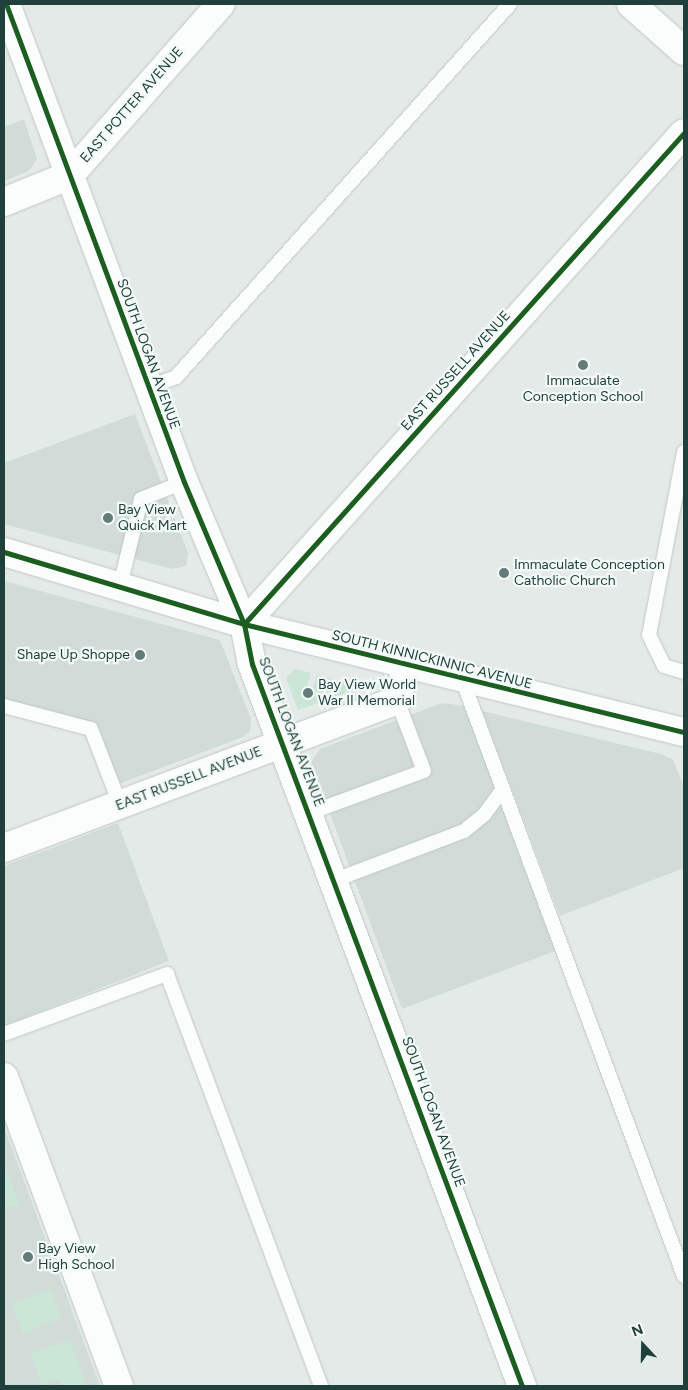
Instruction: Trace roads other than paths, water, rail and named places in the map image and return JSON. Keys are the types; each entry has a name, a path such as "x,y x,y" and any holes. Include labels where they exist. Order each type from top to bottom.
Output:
{"street":[{"name":"SOUTH LOGAN AVENUE","path":"6,4 184,482 244,624 252,664 310,813 522,1386"},
{"name":"EAST POTTER AVENUE","path":"4,202 70,175 221,4"},
{"path":"631,4 684,52"},
{"name":"EAST RUSSELL AVENUE","path":"244,624 684,132"},
{"name":"SOUTH KINNICKINNIC AVENUE","path":"4,552 244,624 407,666 684,732"},
{"path":"396,700 407,666"},
{"name":"EAST RUSSELL AVENUE","path":"4,848 396,700"},
{"path":"4,1077 119,1386"}],"lane":[{"path":"149,387 176,377 510,4"},
{"path":"684,452 650,635 664,666 684,672"},
{"path":"120,586 141,498 184,482"},
{"path":"462,679 684,1276"},
{"path":"310,813 424,771 396,700"},
{"path":"4,706 91,729 120,804"},
{"path":"335,880 464,831 484,815 503,789"},
{"path":"4,1034 167,974 320,1386"}],"place":[{"name":"Immaculate Conception School","path":"583,365"},
{"name":"Bay View Quick Mart","path":"108,518"},
{"name":"Immaculate Conception Catholic Church","path":"504,573"},
{"name":"Shape Up Shoppe","path":"140,655"},
{"name":"Bay View World War II Memorial","path":"308,693"},
{"name":"Bay View High School","path":"28,1257"}]}
